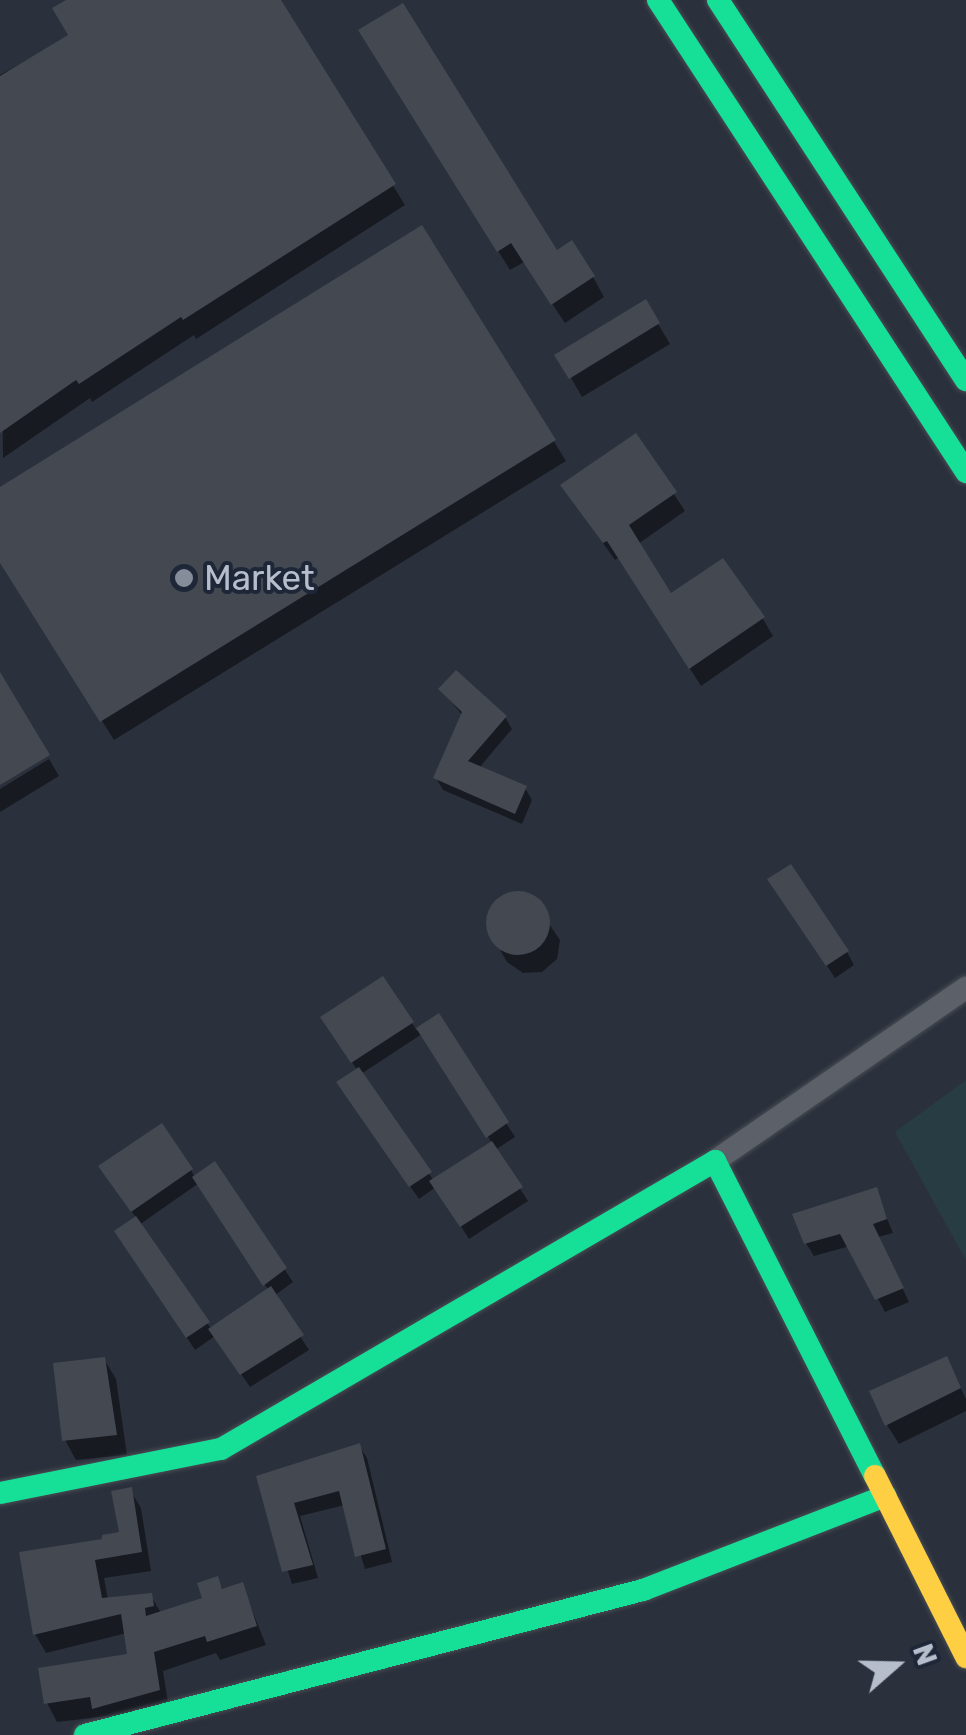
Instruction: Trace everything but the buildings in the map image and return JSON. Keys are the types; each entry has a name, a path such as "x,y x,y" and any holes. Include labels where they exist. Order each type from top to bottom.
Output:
{"street":[{"path":"658,0 966,380"},
{"path":"718,0 819,202 966,472"},
{"path":"0,1493 221,1449 715,1161 966,988"},
{"path":"715,1161 966,1657"},
{"path":"86,1735 643,1590 884,1496"}],"green space":[{"path":"966,1080 966,1260 895,1132"}],"traffic: fast":[{"path":"658,0 966,472"},
{"path":"718,0 966,380"},
{"path":"0,1493 221,1449 715,1161 875,1476"},
{"path":"85,1735 643,1590 885,1496"}],"traffic: slow":[{"path":"875,1476 966,1657"}],"place":[{"name":"Market","path":"184,578"}]}
